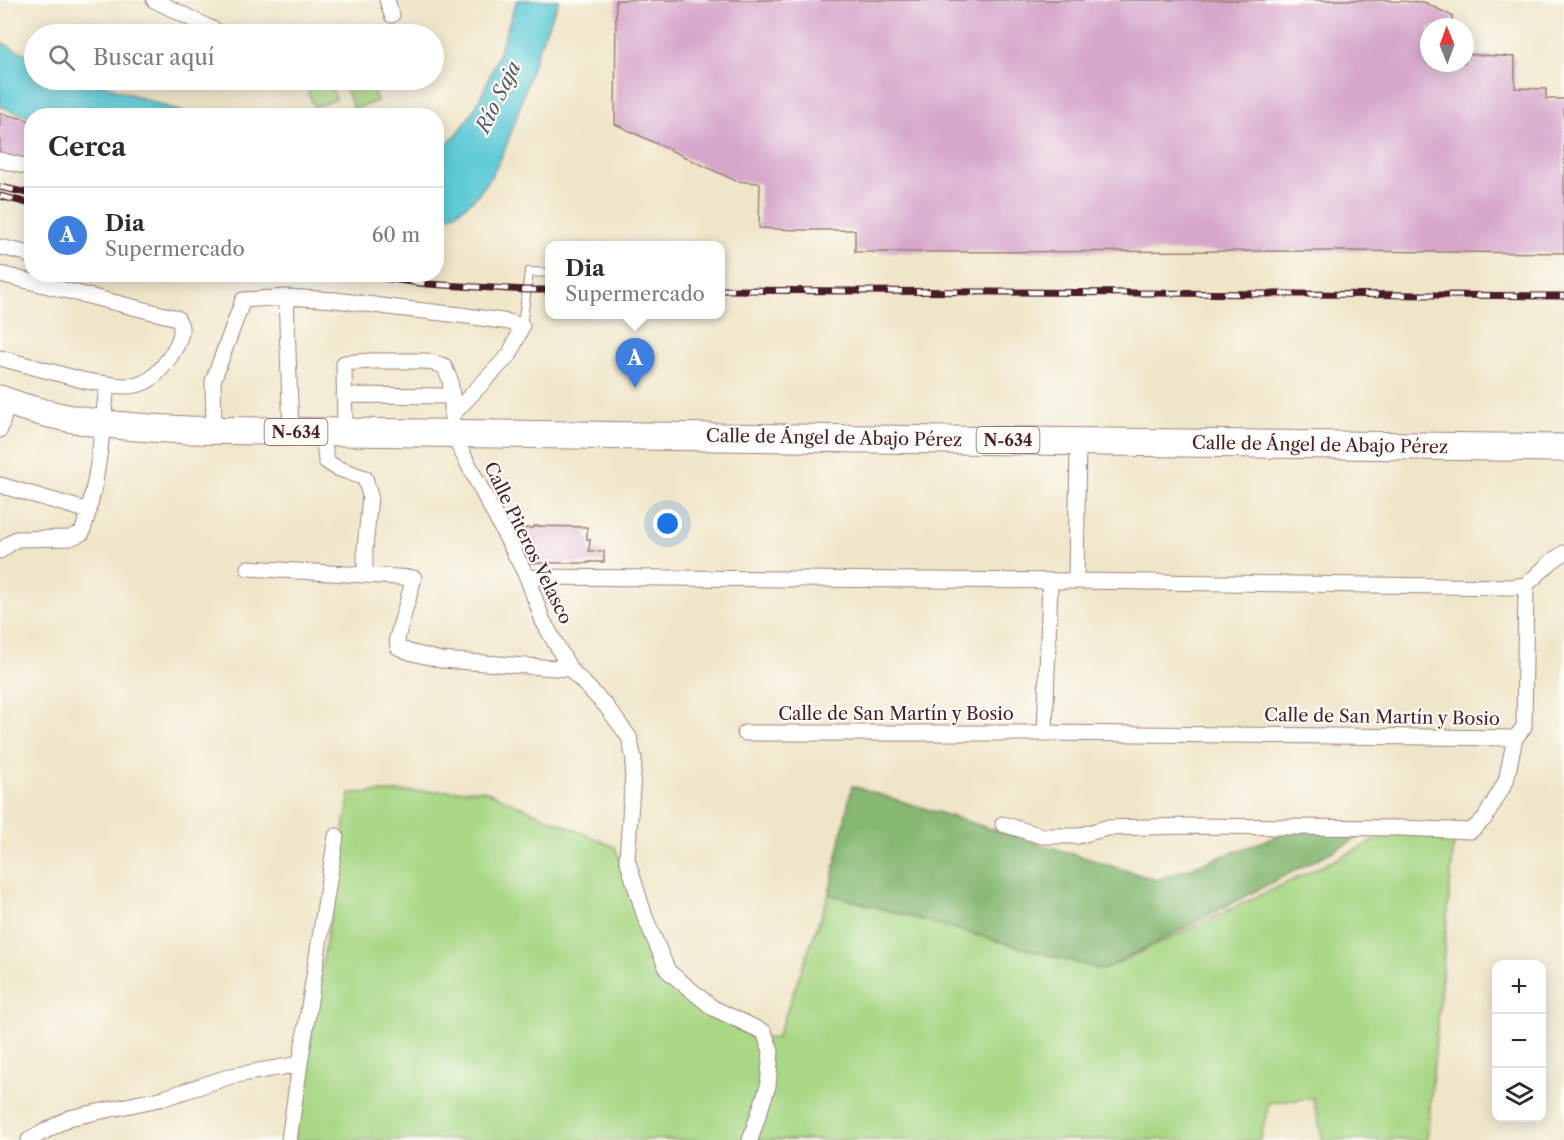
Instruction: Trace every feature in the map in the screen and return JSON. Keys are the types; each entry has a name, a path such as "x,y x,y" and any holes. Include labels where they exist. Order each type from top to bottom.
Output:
{"highway":[{"name":"N-634","path":"4,401 64,418 103,425"},
{"name":"Calle de Ángel de Abajo Pérez","path":"103,425 140,428 334,432 452,424 1078,441 1564,448"}],"street":[{"path":"154,0 202,24"},
{"path":"0,160 24,166"},
{"path":"0,247 24,253"},
{"path":"0,274 24,277"},
{"path":"0,358 86,381 123,386 138,385 148,381 177,347 181,327 177,318 49,282"},
{"path":"286,297 291,432"},
{"path":"214,430 213,381 243,300 286,297 336,300 459,315 522,326 510,354 452,424"},
{"path":"365,574 370,496 365,478 337,468 326,461 344,395 344,363 426,361 444,366 450,380 452,424"},
{"path":"0,551 16,539 69,538 82,533 89,511 100,449 107,384"},
{"path":"344,395 452,396"},
{"path":"0,430 4,401"},
{"name":"Calle Piteros Velasco","path":"452,424 527,577 543,621 570,669 606,706 629,738 634,759 627,859 645,917 668,971 713,1008 764,1032 771,1052 768,1086 750,1140"},
{"path":"1076,581 1078,441"},
{"path":"0,485 89,511"},
{"path":"527,577 1512,587 1526,585 1564,553"},
{"path":"248,568 414,578 397,638 398,647 441,660 570,669"},
{"path":"1045,733 1050,581"},
{"path":"1515,738 1524,727 1526,585"},
{"name":"Calle de San Martín y Bosio","path":"745,733 1045,733 1515,738 1506,781 1485,819 1472,831 1190,826 1106,828 1078,836 1042,836 1003,824"},
{"path":"289,1140 336,837"},
{"path":"29,1140 69,1118 164,1098 231,1076 300,1064"}],"lane":[{"path":"522,326 529,272 545,273"}],"green space":[{"path":"308,90 333,90 336,99 314,107"},
{"path":"346,90 373,90 377,101 354,108"},
{"path":"852,786 1157,880 1289,832 1377,828 1103,970 829,894"},
{"path":"483,790 615,847 638,915 666,981 715,1018 754,1037 777,1038 829,894 1103,970 1402,828 1455,830 1427,1140 1323,1140 1313,1098 1269,1103 1260,1140 294,1140 350,793"}],"water":[{"name":"Río Saja","path":"517,0 559,0 536,56 501,158 481,191 468,204 444,218 444,146 466,123 496,62"},
{"path":"0,42 24,53 24,90 118,90 171,108 24,108 24,115 0,106"}],"building":[{"path":"616,0 1391,0 1424,2 1452,18 1420,18 1420,72 1474,72 1474,55 1515,57 1515,88 1546,89 1546,99 1564,99 1564,253 855,252 855,230 759,228 760,183 736,181 615,124"},
{"path":"0,113 24,119 24,163 0,158"},
{"path":"534,526 587,527 587,539 590,539 589,551 604,551 604,562 531,563 532,558 525,558 525,528 534,528"}],"railway":[{"path":"0,187 24,192"},
{"path":"0,196 24,202"},
{"path":"413,282 545,290"},
{"path":"725,290 1564,296"}],"place":[{"name":"Dia","path":"635,388"}]}
